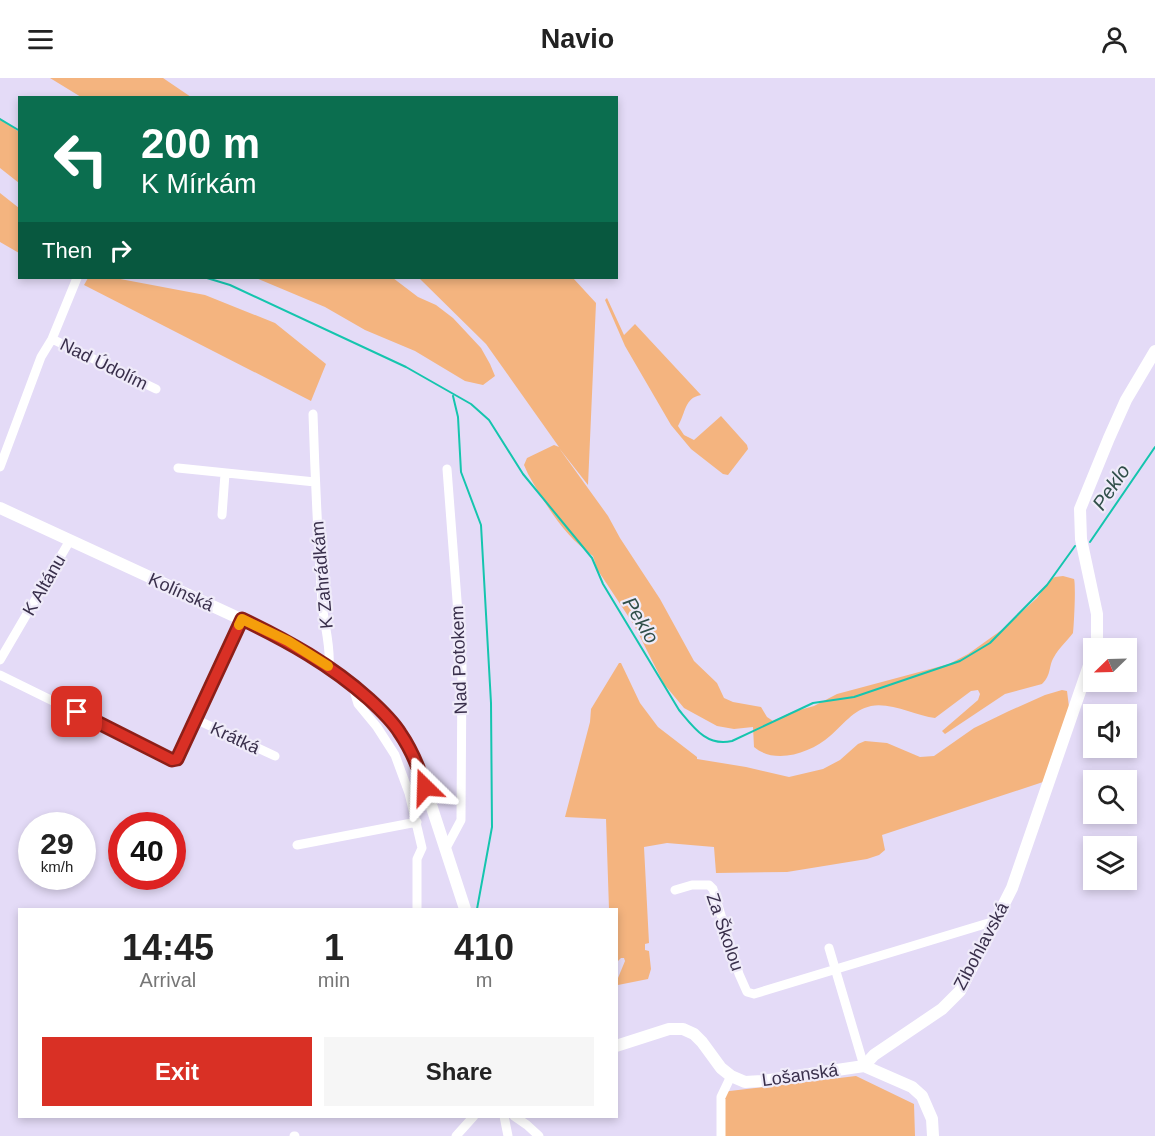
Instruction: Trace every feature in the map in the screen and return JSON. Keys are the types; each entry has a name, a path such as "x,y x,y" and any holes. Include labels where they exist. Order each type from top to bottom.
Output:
{"street":[{"name":"Nad Údolím","path":"0,467 41,357 52,339 78,279"},
{"name":"Nad Údolím","path":"52,339 156,389"},
{"name":"Zibohlavská","path":"1097,638 1097,614 1081,539 1080,509 1126,400 1155,351"},
{"name":"K Zahrádkám","path":"313,414 322,608 330,655 329,667"},
{"path":"178,468 315,482"},
{"name":"Nad Potokem","path":"446,848 461,820 462,678 447,469"},
{"path":"222,514 225,474"},
{"name":"Kolínská","path":"0,508 69,542 288,641 352,684 379,708 400,732 420,771 465,908"},
{"name":"K Altánu","path":"0,660 69,542"},
{"path":"0,675 172,760 177,759 242,619"},
{"name":"Zibohlavská","path":"864,1066 874,1055 942,1009 960,991 1012,888 1083,682"},
{"path":"352,684 358,704 395,755 417,822 422,848 417,859 417,908"},
{"name":"Krátká","path":"195,719 275,756"},
{"path":"297,845 417,822"},
{"name":"Za Školou","path":"675,890 692,885 709,885 713,889 739,974 747,992 754,994 995,921"},
{"path":"829,948 864,1066"},
{"path":"618,1045 669,1029 683,1029 694,1034 730,1076 722,1097 721,1136"},
{"name":"Lošanská","path":"730,1076 745,1082 762,1081 864,1066 912,1087 922,1096 932,1119 933,1136"},
{"path":"456,1136 473,1118"},
{"path":"504,1118 508,1136"},
{"path":"516,1118 539,1136"}],"shaded area":[{"path":"50,78 163,78 190,96 79,96"},
{"path":"0,118 18,131 18,182 0,168"},
{"path":"0,193 18,207 18,252 0,242"},
{"path":"87,279 120,279 205,295 275,323 326,364 311,401 84,285"},
{"path":"258,279 394,279 418,297 436,305 453,318 481,348 495,376 483,385 465,381 415,351 365,330 325,307"},
{"path":"420,279 574,279 596,303 588,485 559,448 608,516 660,599 694,661 717,683 724,698 761,707 767,717 773,721 792,712 814,706 837,694 949,664 968,654 1003,629 1037,598 1050,580 1055,577 1063,576 1074,579 1073,633 1056,654 1049,674 1042,684 1005,694 945,734 942,731 978,700 980,694 978,690 971,691 935,718 887,706 871,706 854,714 822,742 803,752 782,756 763,752 754,747 753,727 734,729 717,726 684,708 664,684 634,625 597,569 593,556 564,529 548,508 528,474 524,465 527,458 554,445 559,447 486,344"},
{"path":"607,298 624,335 635,324 701,395 691,399 686,407 678,426 684,435 694,440 721,416 747,445 748,449 728,475 723,474 691,449 671,425 625,346 605,300"},
{"path":"621,663 640,703 658,727 697,759 789,777 823,769 840,760 858,744 865,741 887,743 920,757 934,756 974,728 1045,695 1062,690 1067,691 1069,707 1043,782 882,835 885,850 867,859 787,872 716,873 714,847 667,843 644,847 649,943 645,944 645,950 649,951 651,969 648,979 618,985 618,978 625,961 621,958 618,961 618,908 609,908 606,819 565,817 590,722 591,709"},
{"path":"856,1076 914,1104 915,1136 723,1136 721,1092"}],"waterway":[{"name":"Peklo","path":"0,119 18,130"},
{"name":"Peklo","path":"210,279 230,285 406,367 471,404 489,420 523,474 592,558 603,584 679,710 708,739 732,741 813,703 854,697 960,661 990,643 1047,585 1075,546"},
{"path":"453,396 458,417 461,472 481,525 491,703 492,827 477,908"},
{"name":"Peklo","path":"1090,542 1155,447"}],"slow traffic":[{"path":"239,625 242,619 288,641 328,666"}],"route":[{"path":"77,712 172,760 177,759 181,755 195,719 242,619 288,641 329,667 379,708 400,732 420,771 425,787"}]}
